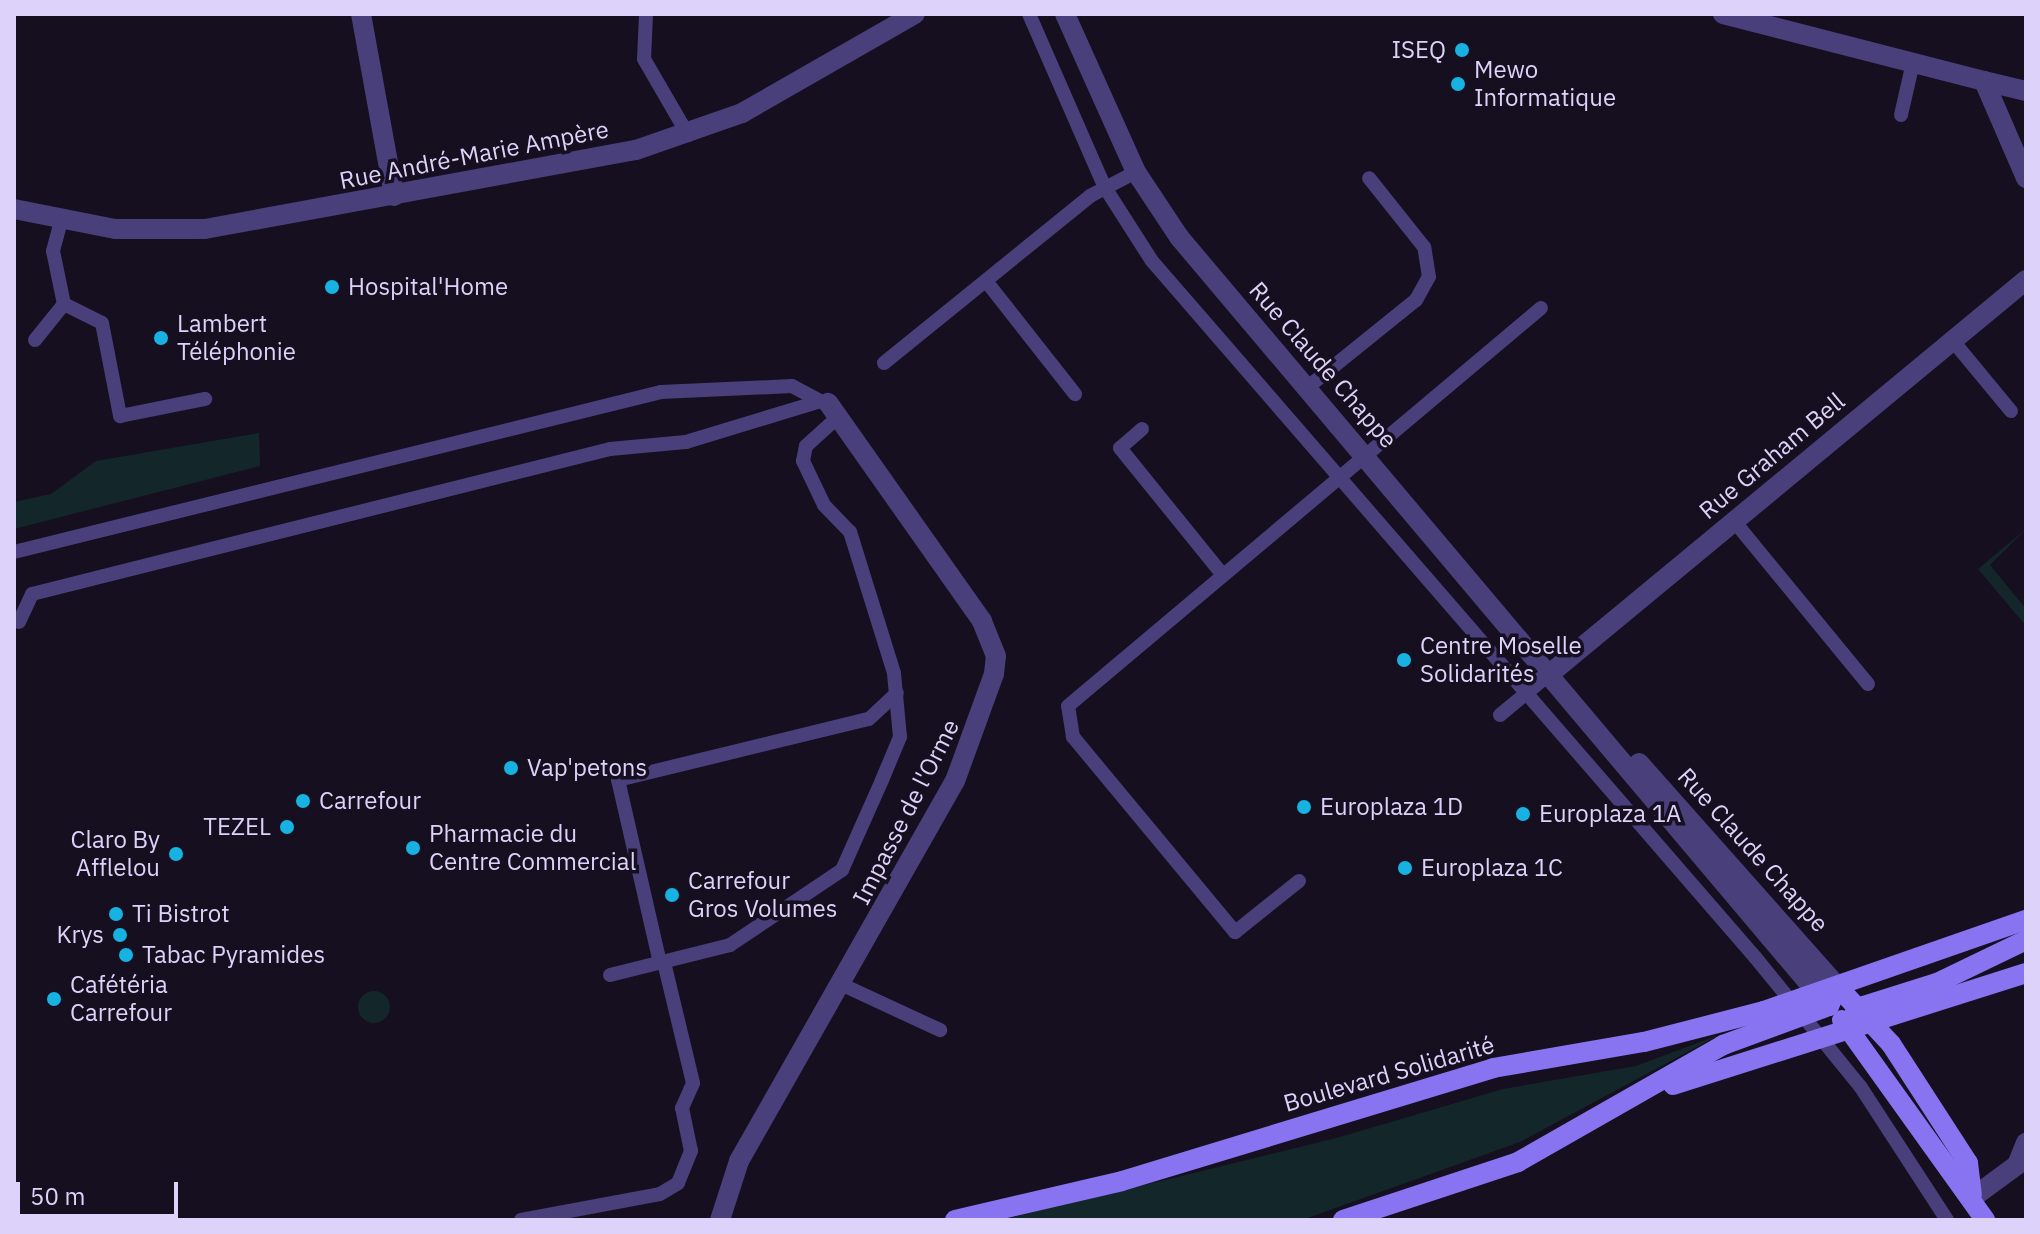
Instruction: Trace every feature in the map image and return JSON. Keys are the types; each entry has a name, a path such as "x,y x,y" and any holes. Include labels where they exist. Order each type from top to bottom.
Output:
{"main road":[{"name":"Boulevard Solidarité","path":"955,1220 1122,1181 1493,1068 1653,1040 1797,1008 1823,999 1838,987 2026,920"},
{"name":"Boulevard Solidarité","path":"1643,1096 1848,1028 1863,1014 2026,940"},
{"name":"Boulevard Solidarité","path":"1863,1014 2026,973"},
{"path":"1838,987 1863,1014 1968,1163 1972,1198"},
{"path":"1823,999 1848,1028 1985,1220"},
{"name":"Boulevard Solidarité","path":"1343,1220 1518,1162 1643,1096 1723,1045 1797,1008"}],"street":[{"path":"361,14 394,196"},
{"name":"Rue André-Marie Ampère","path":"14,209 61,221 205,229 394,196 688,135 771,98 915,14"},
{"name":"Rue Claude Chappe","path":"1065,14 1136,172 1179,237 1552,672 1823,999"},
{"path":"1723,14 2026,91"},
{"path":"1984,81 2000,107 2026,178"},
{"name":"Rue Graham Bell","path":"1552,672 2026,280"},
{"name":"Impasse de l'Orme","path":"723,1216 739,1161 845,986 973,746 996,656 982,621 828,408"},
{"name":"Rue Claude Chappe","path":"1590,718 1704,830 1838,987"},
{"path":"1972,1198 2022,1166 2026,1143"}],"lane":[{"path":"646,14 644,59 688,135"},
{"path":"1029,14 1104,186 1152,261 1340,475 1797,1008 1947,1220"},
{"path":"1901,115 1913,62"},
{"path":"884,363 1104,186 1136,172"},
{"path":"1308,387 1416,300 1429,277 1424,247 1369,178"},
{"path":"61,221 53,251 64,304"},
{"path":"986,281 1075,394"},
{"path":"35,340 64,304"},
{"path":"64,304 102,323 120,416 205,399"},
{"path":"1299,881 1235,932 1073,737 1068,706 1541,308"},
{"path":"1953,341 2011,411"},
{"path":"14,552 661,392 792,386 828,408"},
{"path":"19,622 32,594 597,452 686,442 828,408"},
{"path":"610,975 730,945 842,870 900,737 897,693 850,532 824,505 803,461 806,446 828,408"},
{"path":"1142,429 1120,448 1228,570"},
{"path":"1734,521 1868,684"},
{"path":"1500,715 1552,672"},
{"path":"521,1220 561,1218 660,1194 678,1183 691,1151 682,1108 693,1083 618,780 869,719 897,693"},
{"path":"845,986 940,1030"}],"green space":[{"path":"259,433 260,466 14,529 14,502 51,494 96,461"},
{"path":"2026,529 1990,565 2026,609 2026,626 1978,569"},
{"path":"374,991 386,995 390,1007 386,1019 374,1023 362,1019 358,1007 362,995"},
{"path":"1719,1035 1520,1142 1302,1220 1002,1220 1340,1137 1503,1089 1636,1066"}],"place":[{"name":"ISEQ","path":"1462,50"},
{"name":"Mewo Informatique","path":"1458,84"},
{"name":"Hospital'Home","path":"332,287"},
{"name":"Lambert Téléphonie","path":"161,338"},
{"name":"Centre Moselle Solidarités","path":"1404,660"},
{"name":"Vap'petons","path":"511,768"},
{"name":"Carrefour","path":"303,801"},
{"name":"Europlaza 1D","path":"1304,807"},
{"name":"Europlaza 1A","path":"1523,814"},
{"name":"TEZEL","path":"287,827"},
{"name":"Pharmacie du Centre Commercial","path":"413,848"},
{"name":"Claro By Afflelou","path":"176,854"},
{"name":"Europlaza 1C","path":"1405,868"},
{"name":"Carrefour Gros Volumes","path":"672,895"},
{"name":"Ti Bistrot","path":"116,914"},
{"name":"Krys","path":"120,935"},
{"name":"Tabac Pyramides","path":"126,955"},
{"name":"Cafétéria Carrefour","path":"54,999"}]}
